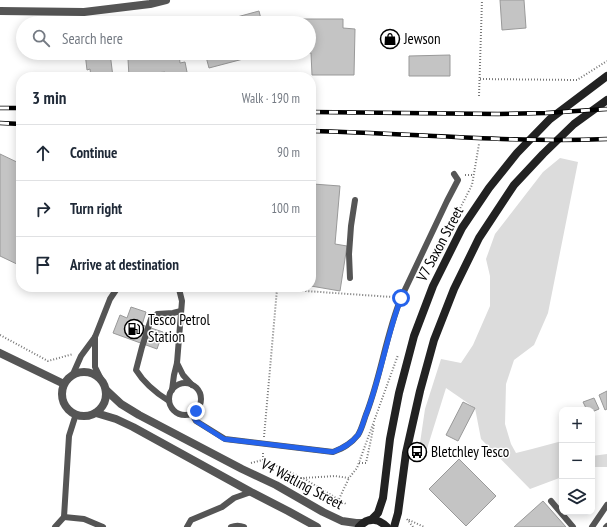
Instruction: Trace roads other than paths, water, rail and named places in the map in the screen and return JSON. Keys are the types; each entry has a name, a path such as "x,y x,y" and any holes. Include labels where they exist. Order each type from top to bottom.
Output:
{"main road":[{"name":"V7 Saxon Street","path":"364,523 378,513 383,498 390,439 399,393 414,336 433,286 462,228 489,188 517,153 550,119 607,76"},
{"path":"394,527 398,513 406,453 420,391 434,340 454,289 479,238 514,185 574,124 607,100"},
{"path":"364,523 377,520 382,522 387,527"}],"street":[{"path":"0,12 84,12 150,4 166,0"},
{"path":"0,353 64,384"},
{"path":"88,372 101,378 106,390 106,397 101,408 96,413 82,416 76,414 65,405 62,398 62,391 64,384 73,374 88,372"},
{"name":"V4 Watling Street","path":"106,390 121,404 139,415 276,485 323,512 342,521 364,523"},
{"name":"V4 Watling Street","path":"96,413 116,418 317,527"}],"lane":[{"path":"192,414 196,421 224,439 333,452 348,445 358,434 369,406 395,314 401,298 458,180 454,174"},
{"path":"350,278 349,254 355,200"},
{"path":"73,374 81,356 95,337 110,299 115,292"},
{"path":"177,364 183,375 200,392 201,402 196,411 192,414 182,415 177,413 169,401 177,364 182,301 180,292"},
{"path":"169,401 159,395 148,385 136,370 151,319 157,314 173,313 181,310"},
{"path":"95,337 95,367 101,378"},
{"path":"172,390 181,384 186,383 192,385"},
{"path":"55,527 64,516 69,436 76,414"},
{"path":"187,527 191,520 222,507 234,498 251,492"},
{"path":"551,501 573,527"},
{"path":"592,527 607,505"},
{"path":"64,516 84,519 103,527"},
{"path":"231,527 236,525 244,527"}],"railway":[{"path":"0,108 16,108"},
{"path":"316,112 498,114 546,113 607,109"},
{"path":"0,123 16,124"},
{"path":"316,131 496,139 607,139"}],"place":[{"name":"Jewson","path":"390,39"},
{"name":"Tesco Petrol Station","path":"134,329"},
{"name":"Bletchley Tesco","path":"417,452"}]}
